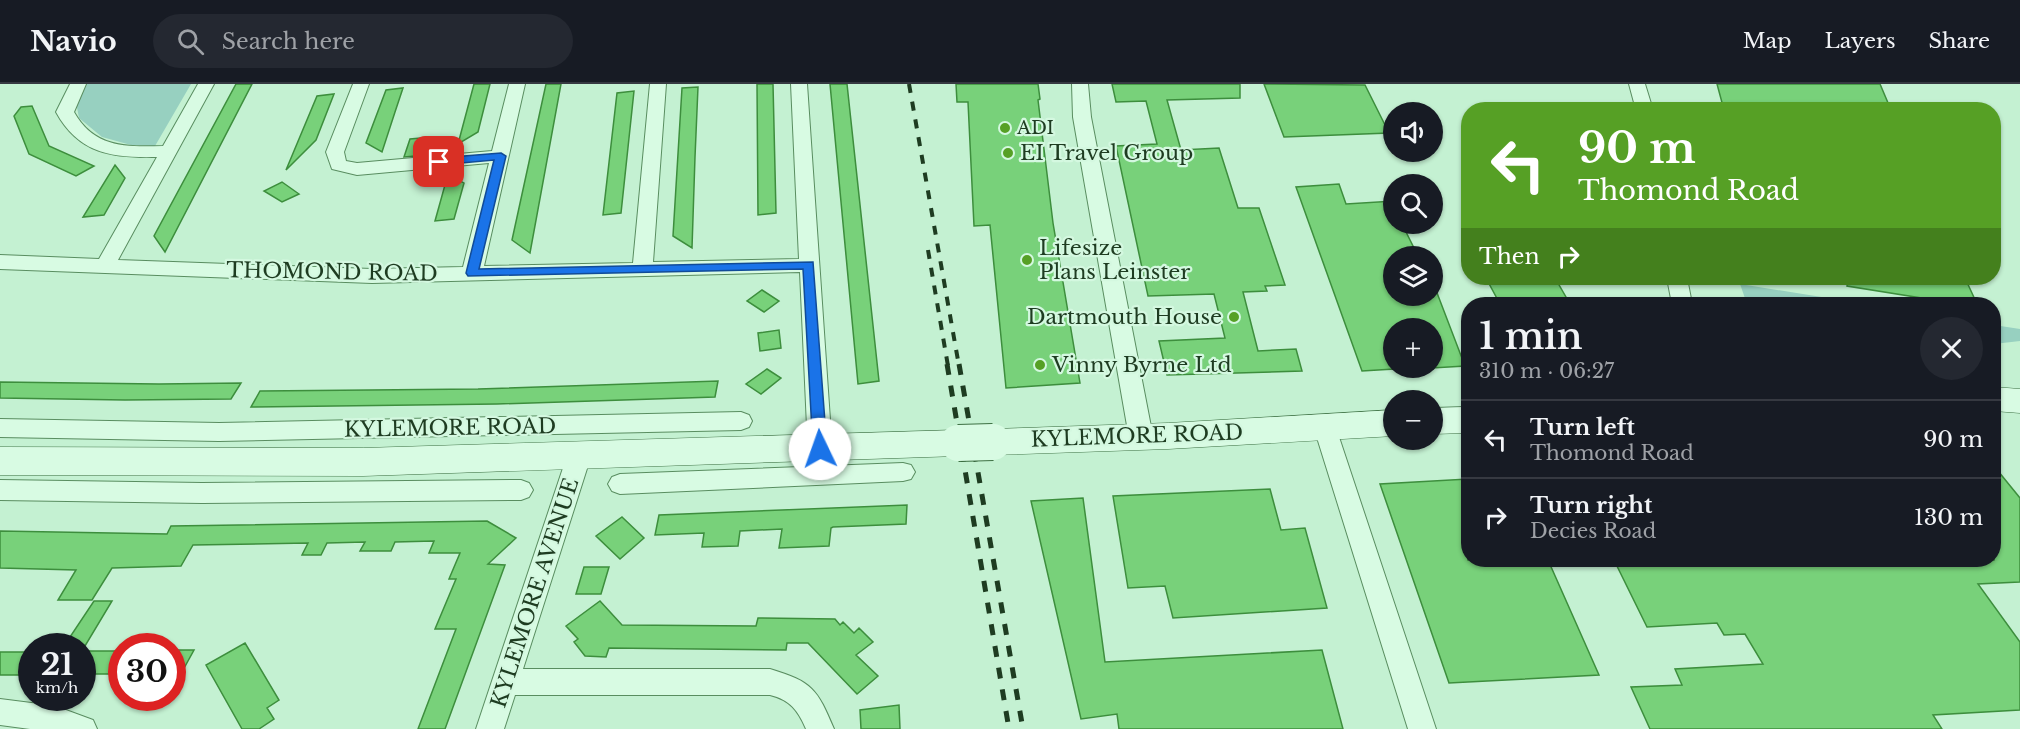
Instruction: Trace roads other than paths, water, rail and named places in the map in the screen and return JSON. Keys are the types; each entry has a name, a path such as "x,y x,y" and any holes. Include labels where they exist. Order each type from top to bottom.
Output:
{"main road":[{"path":"2001,400 2020,401"},
{"path":"1443,421 1461,420"},
{"name":"KYLEMORE ROAD","path":"0,461 139,463 579,456 660,468 820,449 887,464 930,444 1383,424"}],"street":[{"path":"78,84 66,112 72,128 92,144 128,152 167,151"},
{"path":"105,266 206,84"},
{"path":"361,84 335,152 338,165 357,169 501,156"},
{"path":"472,273 517,84"},
{"path":"643,268 658,84"},
{"path":"799,84 820,449"},
{"path":"1080,84 1082,117 1141,436"},
{"path":"1636,84 1642,102"},
{"name":"THOMOND ROAD","path":"0,262 372,276 809,265"},
{"name":"KYLEMORE ROAD","path":"0,428 159,431 436,429 741,420"},
{"path":"1325,428 1422,729"},
{"path":"139,463 159,431"},
{"name":"KYLEMORE AVENUE","path":"490,729 579,456"},
{"path":"409,491 422,460"},
{"path":"24,491 47,462"},
{"name":"KYLEMORE ROAD","path":"620,484 660,468 887,464"},
{"path":"0,490 202,493 521,490"},
{"path":"506,682 770,682 794,688 809,702 820,729"},
{"path":"0,712 55,719 83,729"}],"railway":[{"path":"909,84 959,366"},
{"path":"928,250 948,366"},
{"path":"947,364 1009,729"},
{"path":"959,364 1023,729"}],"place":[{"name":"ADI","path":"1005,128"},
{"name":"EI Travel Group","path":"1008,153"},
{"name":"Lifesize Plans Leinster","path":"1027,260"},
{"name":"Dartmouth House","path":"1234,317"},
{"name":"Vinny Byrne Ltd","path":"1040,365"}]}
